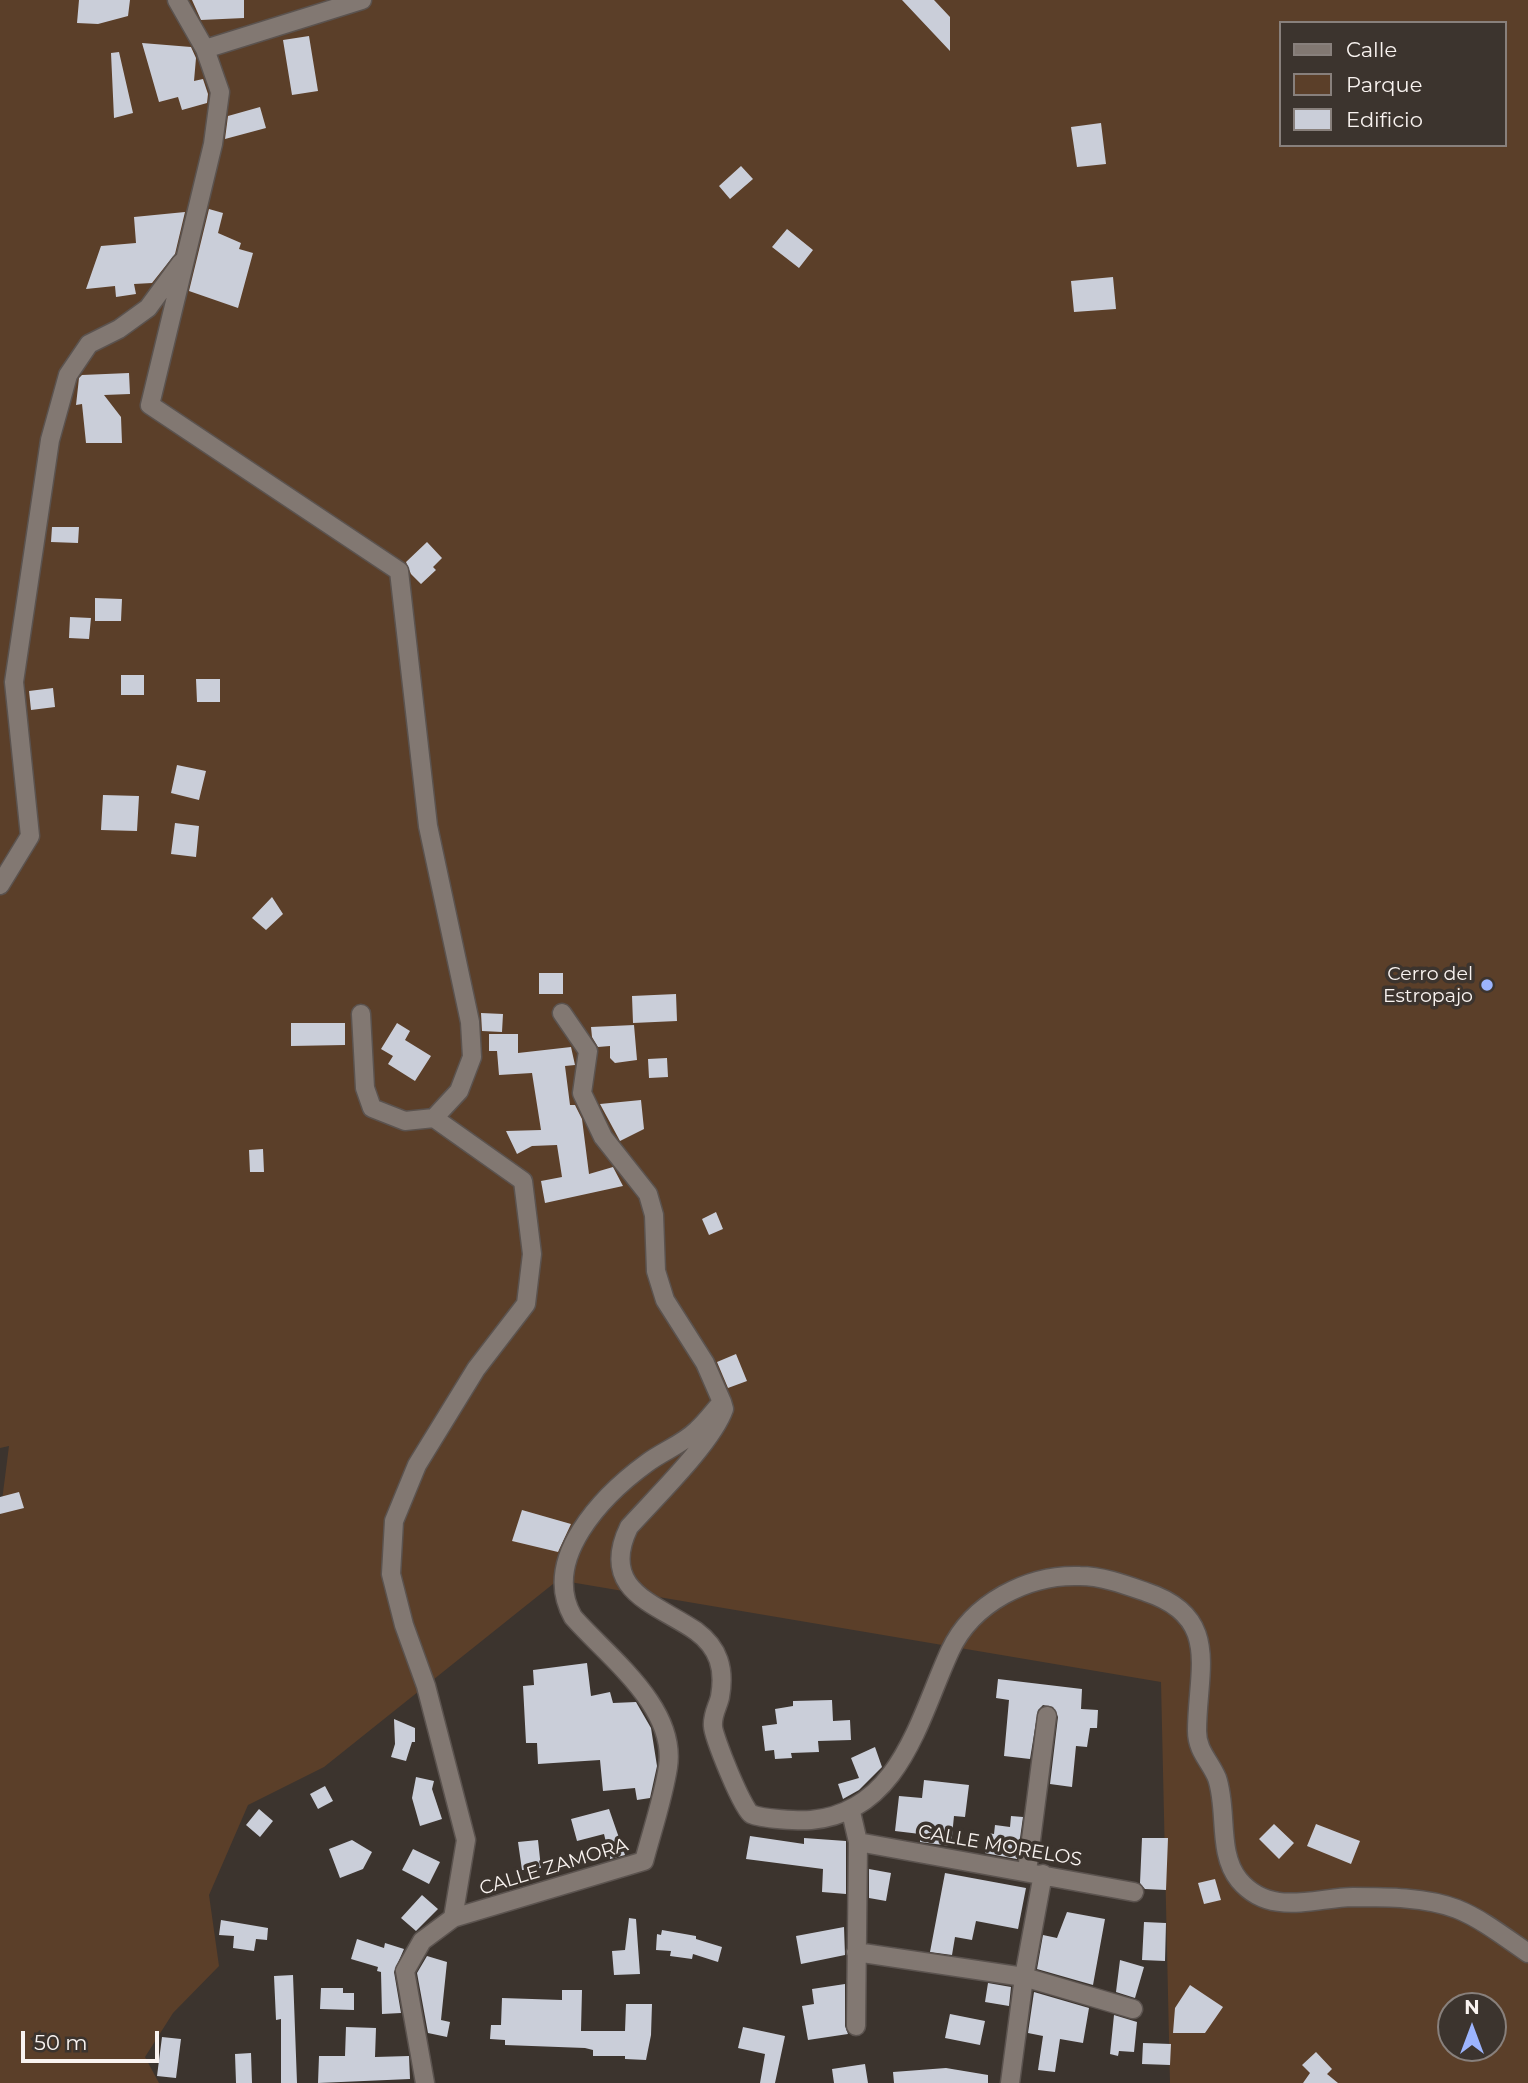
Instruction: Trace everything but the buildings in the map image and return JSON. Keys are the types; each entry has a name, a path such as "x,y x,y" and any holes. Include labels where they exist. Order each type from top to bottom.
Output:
{"street":[{"path":"177,0 205,49 220,92 213,144 150,405 399,571 428,826 470,1022 472,1057 459,1091 434,1118 405,1121 372,1108 365,1088 361,1014"},
{"path":"205,49 362,0"},
{"path":"3,875 30,836 7,682 50,440 68,375 89,344 119,329 148,308 187,255"},
{"path":"562,1013 588,1051 582,1093 603,1137 648,1194 654,1215 656,1271 665,1300 705,1363 724,1409 707,1440 629,1527 623,1540 622,1569 630,1587 644,1602 691,1628 712,1644 720,1660 720,1694 712,1721 714,1737 733,1774 742,1805 751,1814 801,1821 851,1812 890,1777 928,1710 951,1649 965,1626 984,1606 1017,1587 1080,1576 1121,1584 1152,1594 1188,1617 1202,1650 1204,1674 1197,1734 1203,1758 1216,1774 1228,1855 1238,1879 1260,1897 1293,1905 1349,1897 1417,1900 1457,1909 1528,1952"},
{"name":"CALLE ZAMORA","path":"434,1118 523,1181 532,1254 526,1304 476,1369 417,1465 394,1521 391,1574 404,1625 426,1686 466,1840 453,1918"},
{"name":"CALLE ZAMORA","path":"425,2083 405,1970 422,1941 453,1918 644,1861 668,1765 665,1739 648,1695 573,1617 565,1602 563,1569 598,1507 646,1463 695,1432 722,1402"},
{"path":"1010,2083 1035,1873 1047,1716"},
{"path":"851,1812 858,1842 856,2026"},
{"name":"CALLE MORELOS","path":"858,1842 1133,1892"},
{"path":"856,1952 1024,1977 1133,2009"}],"green space":[{"path":"0,0 1528,0 1528,2083 1170,2083 1161,1682 558,1580 324,1767 248,1805 209,1895 219,1966 173,2013 145,2057 159,2083 0,2083 0,1516 9,1446 0,1448"}],"place":[{"name":"Cerro del Estropajo","path":"1487,985"}]}
